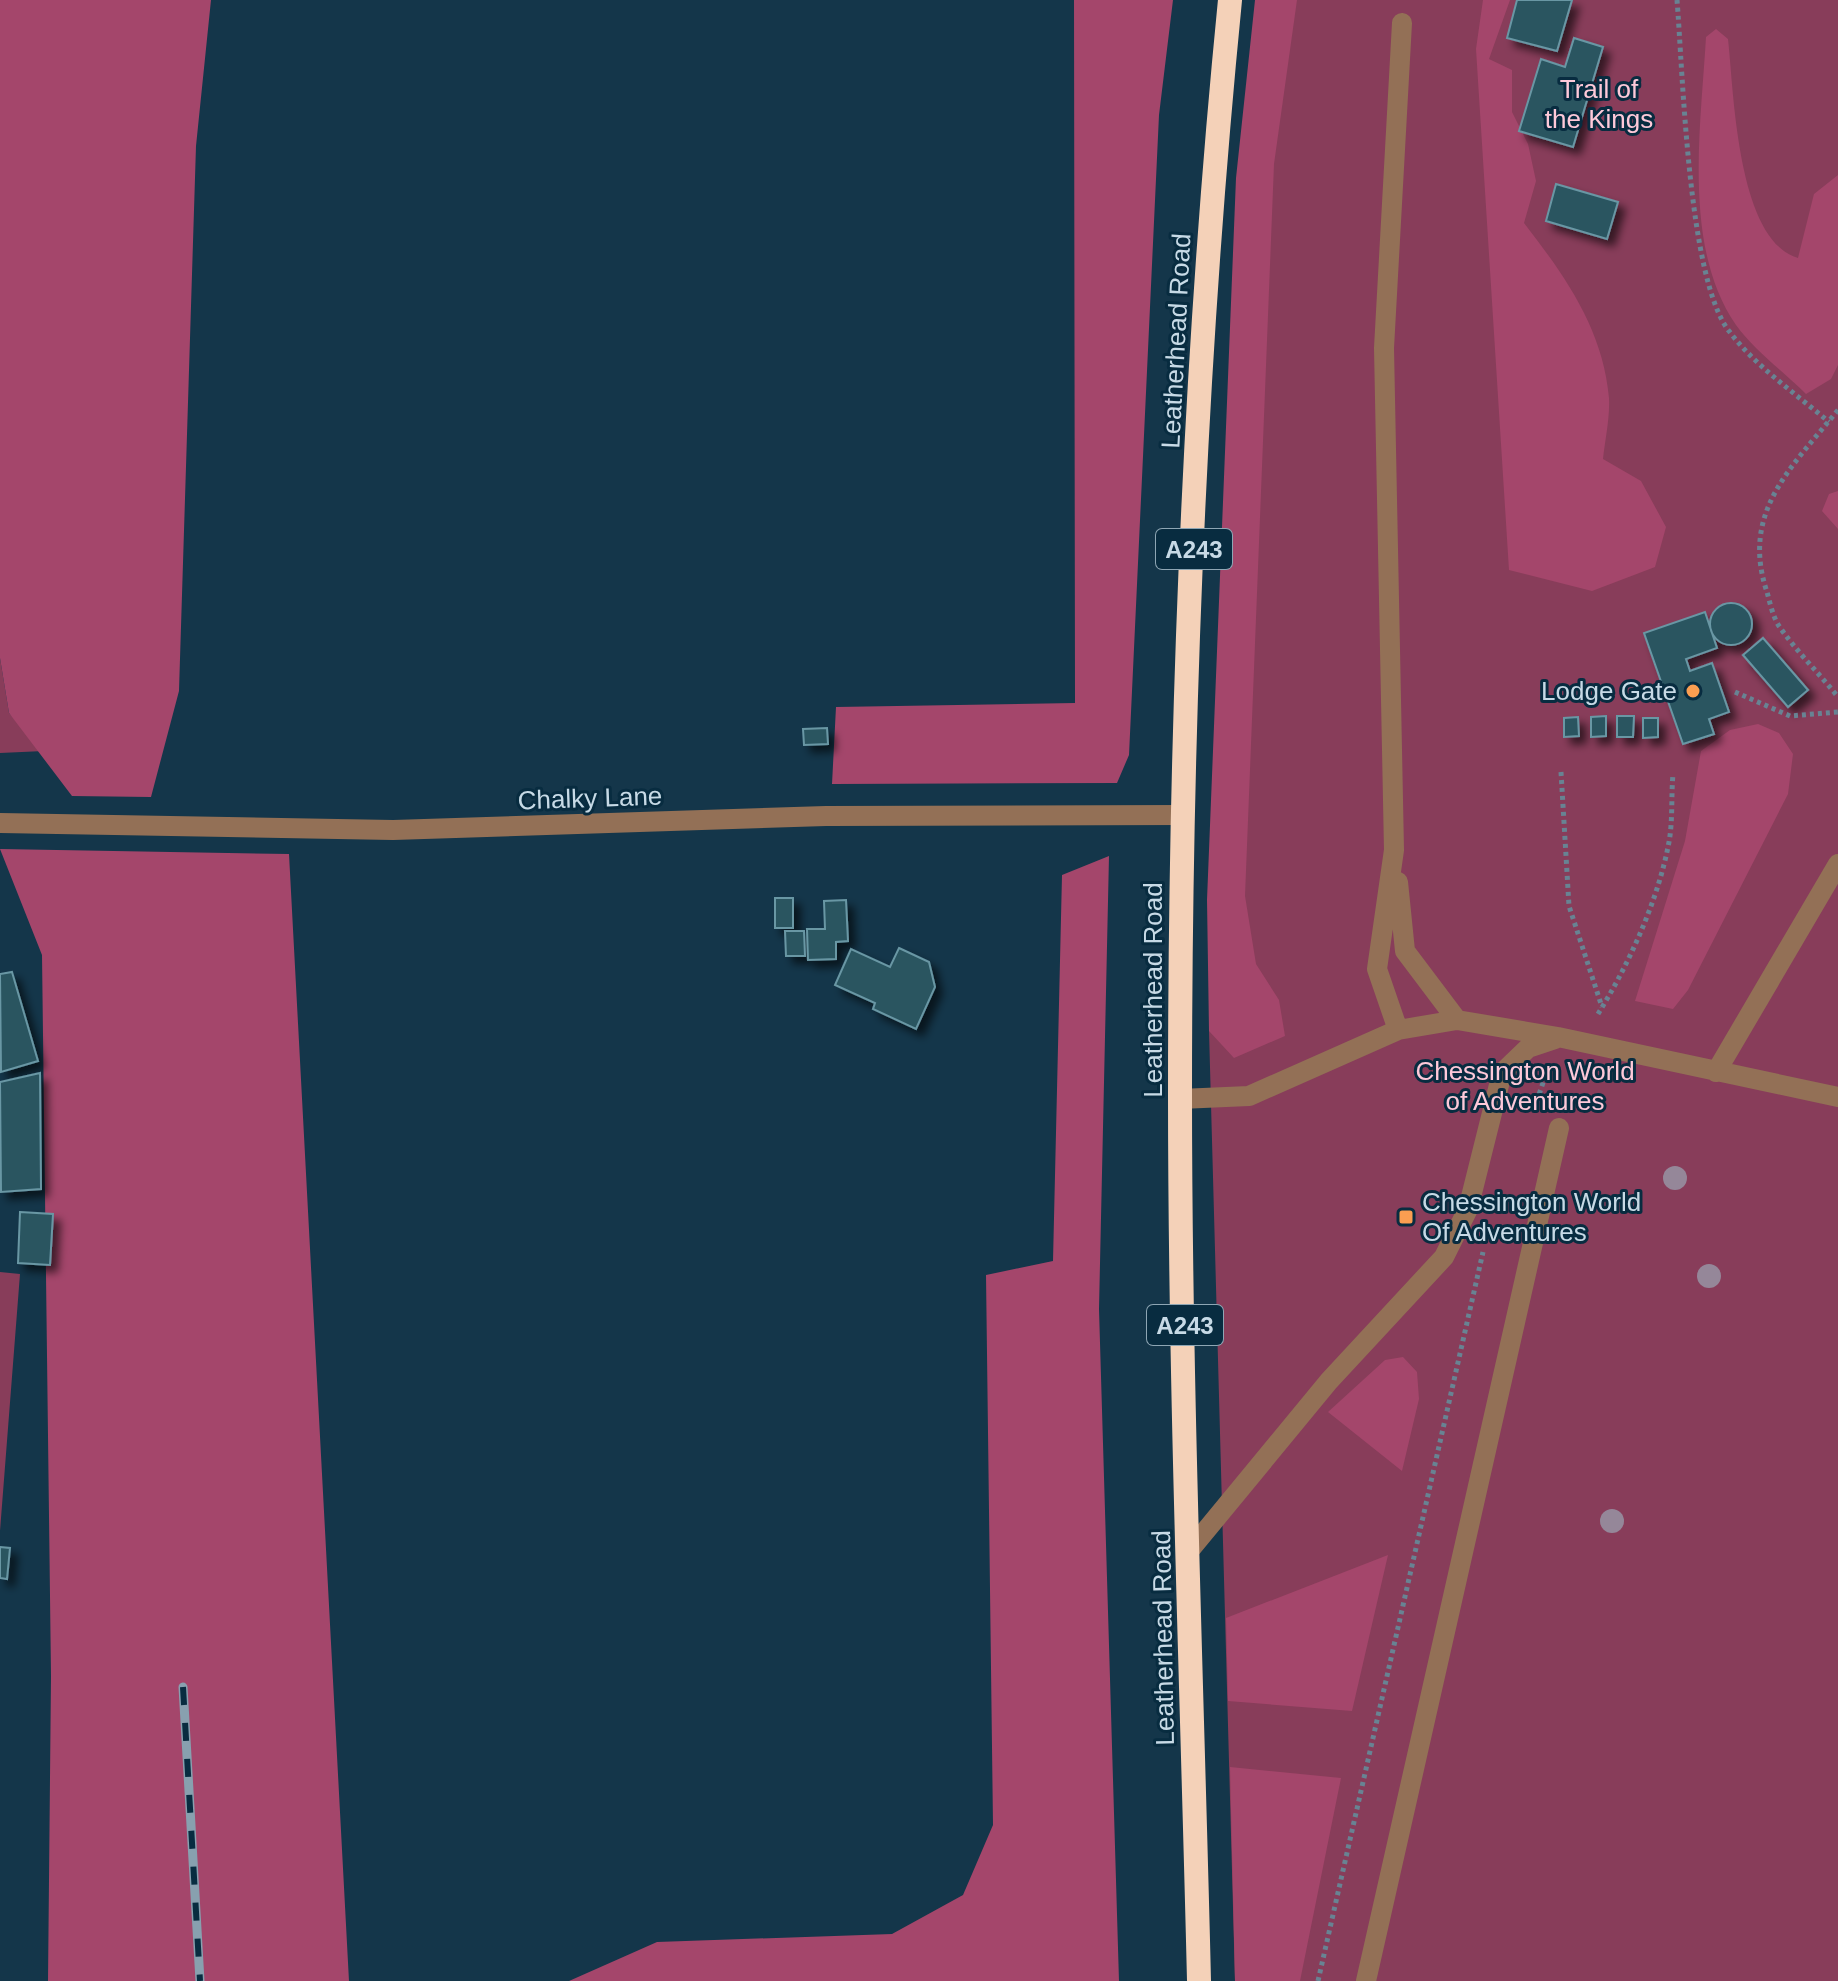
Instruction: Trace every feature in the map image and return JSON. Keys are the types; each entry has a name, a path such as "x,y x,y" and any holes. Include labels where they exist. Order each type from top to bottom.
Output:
{"highway":[{"name":"Leatherhead Road","path":"1199,1981 1180,1099 1182,815 1209,211 1230,0"}],"street":[{"path":"1402,23 1384,348 1394,850 1405,951 1457,1020"},
{"name":"Chalky Lane","path":"0,823 393,830 826,816 1182,815"},
{"path":"1394,850 1377,969 1398,1030"},
{"path":"1716,1072 1838,864"},
{"path":"1180,1099 1249,1096 1398,1030 1457,1020 1558,1037 1838,1097"},
{"path":"1189,1551 1329,1381 1444,1257 1468,1209 1502,1073 1528,1048 1558,1037"},
{"path":"1366,1981 1559,1128"}],"path":[{"path":"1677,0 1697,224 1711,296 1727,330 1829,422"},
{"path":"1838,410 1780,482 1765,512 1758,543 1761,576 1777,624 1838,697"},
{"path":"1735,692 1790,716 1838,712"},
{"path":"1561,772 1569,906 1602,1008"}],"green space":[{"name":"Chessington World of Adventures","path":"1264,0 1838,0 1838,1981 1235,1981 1209,1031"},
{"path":"0,658 9,713 44,751 0,753"},
{"path":"0,1272 20,1274 0,1531"}],"shaded area":[{"path":"0,0 211,0 196,146 179,691 151,797 72,796 9,713 0,658"},
{"path":"1074,0 1173,0 1159,115 1129,755 1117,783 832,784 836,707 1075,703"},
{"path":"1255,0 1297,0 1274,164 1245,896 1256,964 1279,1000 1285,1036 1234,1058 1209,1031 1207,900 1236,178"},
{"path":"1483,0 1510,0 1489,59 1512,70 1512,112 1528,144 1536,181 1524,223 1580,304 1599,349 1609,398 1603,459 1641,481 1666,527 1655,567 1592,591 1509,570 1476,49"},
{"path":"1716,29 1728,39 1742,162 1751,195 1762,224 1778,246 1798,258 1814,194 1838,175 1838,365 1831,379 1806,394 1736,325 1719,294 1708,260 1701,223 1699,147 1706,37"},
{"path":"1838,491 1838,529 1822,511 1829,494"},
{"path":"1758,724 1779,733 1793,754 1788,794 1688,990 1673,1009 1635,1001 1685,841 1701,751 1730,730"},
{"path":"0,849 289,854 349,1981 48,1981 51,1676 42,955"},
{"path":"1109,856 1099,1309 1119,1981 569,1981 657,1942 892,1934 963,1895 993,1825 986,1275 1053,1261 1062,875"},
{"path":"1403,1357 1417,1372 1419,1399 1402,1471 1328,1412 1385,1360"},
{"path":"1388,1555 1352,1711 1228,1701 1226,1618"},
{"path":"1230,1767 1341,1778 1300,1981 1235,1981"}],"building":[{"path":"1517,0 1572,0 1557,51 1507,38"},
{"path":"1574,38 1603,47 1573,147 1519,131 1541,59 1565,67"},
{"path":"1556,184 1618,202 1607,239 1546,221"},
{"path":"1731,603 1746,609 1752,624 1746,639 1731,645 1716,639 1710,624 1716,609"},
{"name":"Lodge Gate","path":"1705,612 1717,648 1686,659 1690,671 1712,663 1729,712 1709,719 1714,734 1683,744 1644,633"},
{"path":"1763,638 1808,690 1788,707 1743,655"},
{"path":"1606,716 1606,736 1591,737 1591,717"},
{"path":"1617,716 1634,716 1633,737 1617,737"},
{"path":"1578,717 1579,736 1564,737 1564,718"},
{"path":"1643,718 1658,718 1658,737 1643,738"},
{"path":"827,728 828,744 804,745 803,729"},
{"path":"775,898 793,898 793,928 775,928"},
{"path":"846,900 848,941 836,942 836,959 808,960 807,929 825,929 824,901"},
{"path":"785,931 804,931 805,956 786,956"},
{"path":"899,948 929,962 935,987 916,1029 873,1009 875,1003 835,985 851,949 890,967"},
{"path":"12,972 38,1061 1,1072 0,974"},
{"path":"40,1073 41,1189 1,1192 0,1082"},
{"path":"20,1212 53,1214 50,1265 18,1263"},
{"path":"0,1547 10,1548 7,1579 0,1578"}],"railway":[{"path":"183,1687 200,1981"}],"place":[{"name":"Lodge Gate","path":"1693,691"},
{"name":"Chessington World Of Adventures","path":"1406,1217"}],"park label":[{"name":"Trail of the Kings","path":"1599,104"}]}
